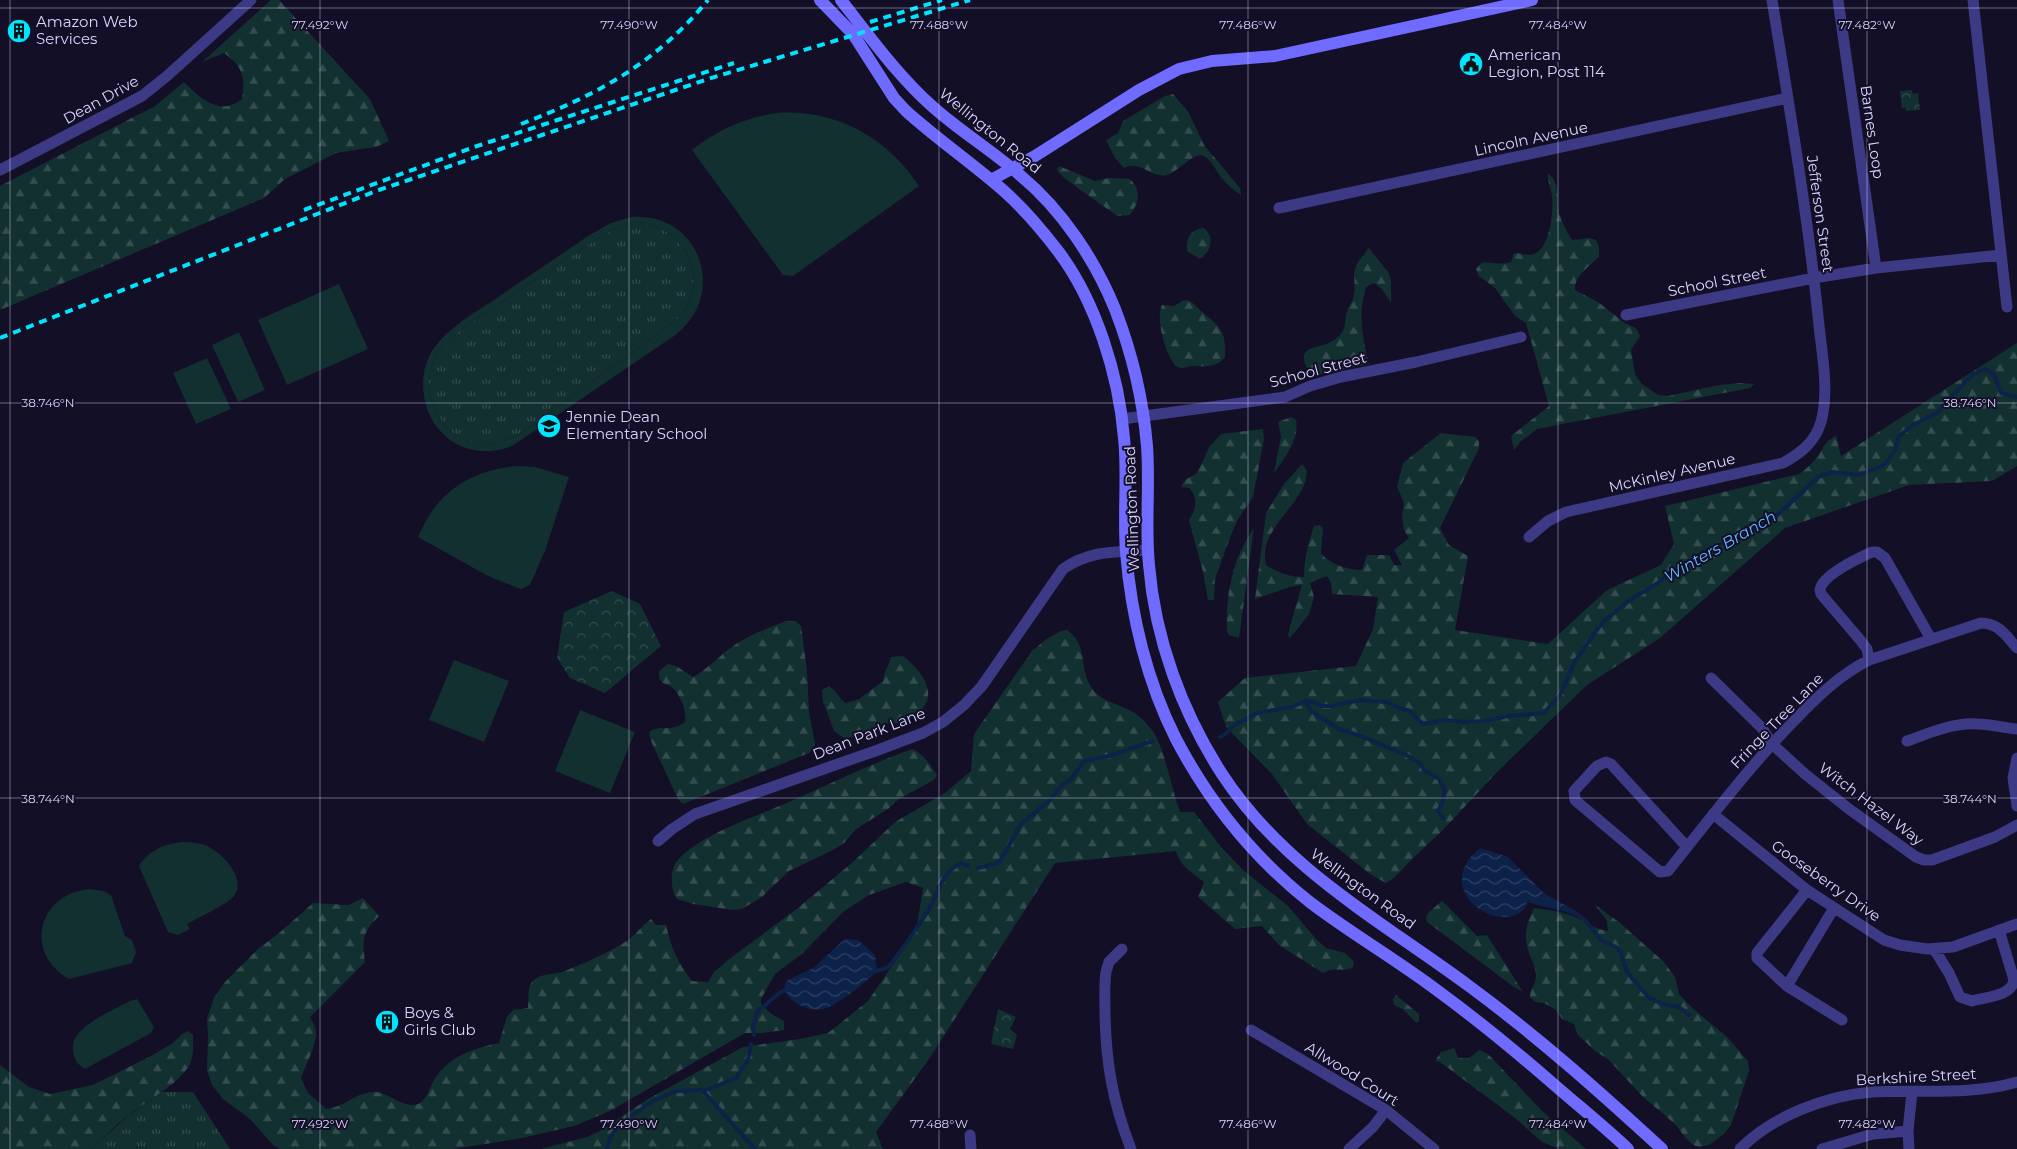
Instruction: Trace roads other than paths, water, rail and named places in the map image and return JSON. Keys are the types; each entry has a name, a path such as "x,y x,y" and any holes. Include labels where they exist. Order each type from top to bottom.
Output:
{"main road":[{"name":"Wellington Road","path":"820,0 853,34 894,98 906,111 1017,203 1058,250 1087,299 1103,335 1122,419 1125,454 1126,551 1130,584 1144,653 1164,712 1176,738 1195,771 1231,824 1276,874 1311,903 1437,990 1504,1042 1628,1149"},
{"name":"Wellington Road","path":"841,0 887,58 932,107 1032,185 1065,223 1095,268 1114,307 1133,361 1147,448 1149,569 1164,645 1180,694 1222,775 1261,825 1294,859 1334,892 1462,981 1534,1035 1612,1102 1662,1149"},
{"path":"991,180 1013,169 1139,90 1179,69 1212,61 1284,54 1532,0"}],"street":[{"name":"Dean Drive","path":"0,170 142,96 167,76 251,0"},
{"name":"Jefferson Street","path":"1772,0 1814,278 1824,387 1824,403 1817,433"},
{"name":"Barnes Loop","path":"1838,0 1876,268"},
{"path":"1973,0 2007,308"},
{"name":"Lincoln Avenue","path":"1279,208 1788,98"},
{"path":"1814,278 1876,268 2001,255"},
{"name":"School Street","path":"1626,315 1814,278"},
{"name":"School Street","path":"1122,419 1285,397 1310,386 1341,377 1520,338"},
{"name":"McKinley Avenue","path":"1529,537 1548,521 1566,512 1783,462 1799,454 1817,433"},
{"name":"Dean Park Lane","path":"658,841 695,814 923,733 943,722 964,705 982,686 1064,569 1075,561 1087,556 1148,550"},
{"path":"1869,660 1866,649 1861,641 1821,594 1820,590 1824,582 1842,568 1872,552 1877,552 1885,558 1932,639"},
{"name":"Fringe Tree Lane","path":"1687,847 1611,764 1601,763 1574,791 1575,800 1660,872 1668,870 1687,847 1714,814 1772,744 1815,699 1841,676 1869,660 1981,623 1998,626 2017,648"},
{"path":"1712,678 1762,728 1772,744"},
{"path":"1907,740 1966,724 2017,730"},
{"name":"Witch Hazel Way","path":"1772,744 1850,809 1916,857 1924,860 1932,860 1995,837 2017,825"},
{"path":"2017,758 2013,778 2017,806"},
{"name":"Gooseberry Drive","path":"1714,814 1807,890 1884,940 1914,948 1934,949 1962,944 2017,924"},
{"path":"1807,890 1757,953 1759,962 1787,986 1842,1020"},
{"path":"1787,986 1834,908"},
{"path":"1934,949 1949,973 1958,993 1966,1000 1972,1001 2007,992 2014,985 2014,980 1999,930"},
{"path":"1122,949 1109,962 1106,972 1107,1067 1115,1106 1131,1149"},
{"name":"Allwood Court","path":"1251,1030 1386,1110 1434,1149"},
{"name":"Berkshire Street","path":"1740,1149 1765,1129 1806,1108 1829,1100 1872,1092 1969,1090 2017,1082"},
{"path":"1909,1149 1908,1131 1912,1092"},
{"path":"1349,1149 1373,1127 1386,1110"},
{"path":"1822,1149 1872,1134 1908,1131"},
{"path":"970,1135 971,1149"}],"water":[{"path":"1480,848 1508,857 1545,894 1576,911 1577,914 1529,900 1523,910 1511,916 1498,917 1484,912 1473,904 1465,892 1462,878 1466,863"},
{"path":"845,939 858,940 875,955 877,971 851,993 835,1004 823,1009 806,1008 795,1003 784,990 786,981 813,968"}],"waterway":[{"name":"Winters Branch","path":"1220,737 1233,726 1257,713 1292,707 1305,701 1314,702 1321,706 1332,706 1360,700 1387,702 1401,709 1408,710 1423,724 1445,720 1463,722 1484,721 1508,716 1544,713 1560,695 1574,663 1604,621 1630,600 1658,583 1669,573 1687,565 1704,551 1739,537 1772,520 1818,477 1832,472 1859,475 1880,467 1887,462 1895,450 1899,436 1913,425 1937,413 1974,374 1985,369 1994,374 2001,393 2017,397"},
{"path":"1305,701 1311,711 1339,729 1408,756 1421,764 1424,770 1439,779 1445,791 1438,811 1444,819"},
{"name":"Winters Branch","path":"978,868 999,863 1021,824 1049,801 1063,784 1071,779 1084,761 1109,756 1153,741"},
{"name":"Winters Branch","path":"872,972 887,968 892,963 928,911 949,872 961,863 968,866"},
{"path":"1531,901 1577,914 1586,921 1601,940 1620,951 1627,972 1649,998 1663,1004 1679,1007 1689,1015"},
{"name":"Winters Branch","path":"754,1035 753,1027 758,1010 776,995 789,989"},
{"name":"Winters Branch","path":"607,1149 610,1138 618,1126 651,1102 676,1091 706,1090 736,1078 748,1060 751,1044"},
{"path":"702,1090 755,1149"}],"railway":[{"path":"521,124 600,89 646,60 688,23 708,0"},
{"path":"870,22 942,0"},
{"path":"0,338 376,191 708,79 970,0"},
{"path":"304,210 477,146 734,63"}],"place":[{"name":"Amazon Web Services","path":"19,31"},
{"name":"American Legion, Post 114","path":"1471,64"},
{"name":"Jennie Dean Elementary School","path":"549,426"},
{"name":"Boys & Girls Club","path":"387,1022"}]}
